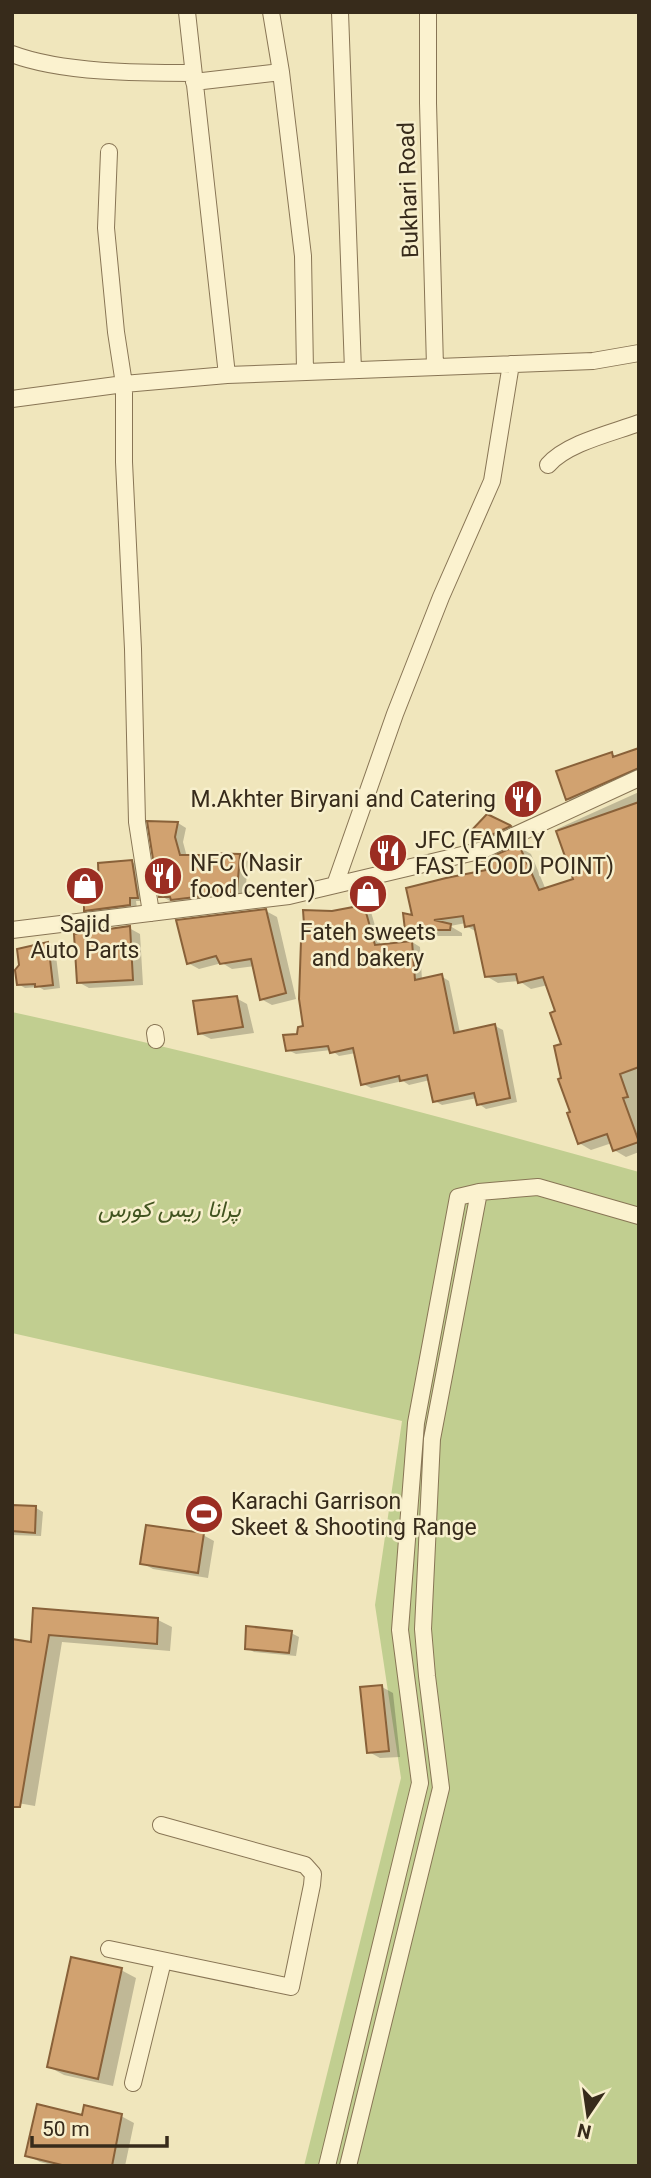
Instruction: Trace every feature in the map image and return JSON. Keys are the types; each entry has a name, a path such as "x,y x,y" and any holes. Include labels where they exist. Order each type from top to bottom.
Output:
{"street":[{"path":"187,12 227,374"},
{"path":"271,12 281,72 303,256 305,371"},
{"path":"340,12 354,370"},
{"name":"Bukhari Road","path":"428,12 435,367"},
{"path":"12,54 58,65 194,78 281,72"},
{"path":"109,152 106,228 124,384 124,462 133,649 137,822 151,913"},
{"path":"12,399 227,374 593,361 639,353"},
{"path":"335,885 395,714 441,597 492,481 511,364"},
{"path":"548,464 555,457 580,445 639,423"},
{"path":"12,930 289,896 483,850 639,778"},
{"path":"327,2166 420,1783 400,1630 416,1423 458,1197 479,1192 538,1187 639,1216"},
{"path":"348,2166 441,1788 423,1629 432,1439 479,1192"},
{"path":"109,1950 291,1987 313,1874 305,1865 161,1825"},
{"path":"133,2083 163,1961"}],"green space":[{"name":"پرانا ریس کورس","path":"12,1012 327,1088 639,1172 639,2166 304,2166 401,1778 375,1605 402,1421 12,1333"}],"building":[{"path":"639,748 639,768 566,800 556,771 612,752 613,757"},
{"path":"639,802 639,1067 620,1074 628,1097 623,1098 639,1142 613,1151 607,1134 578,1144 558,1079 561,1078 554,1046 561,1044 550,1013 555,1011 543,977 518,983 516,974 485,977 474,925 465,927 463,916 434,920 451,924 450,930 405,930 403,913 412,915 406,888 486,870 481,861 519,845 539,890 573,879 556,831"},
{"path":"487,814 511,826 483,839 470,832"},
{"path":"147,821 178,822 175,837 180,855 240,854 237,892 171,900 170,897 159,897"},
{"path":"132,860 138,898 130,898 130,905 84,911 84,890 99,890 98,863"},
{"path":"364,905 375,945 412,941 415,980 442,974 454,1033 495,1024 510,1098 477,1105 474,1093 433,1102 427,1075 400,1081 399,1076 361,1085 353,1048 330,1053 328,1046 286,1051 283,1035 297,1034 298,1027 303,1026 299,999 301,941 305,939 303,910 332,911"},
{"path":"266,909 286,993 260,1000 251,959 220,964 216,956 187,964 176,920"},
{"path":"130,926 133,980 77,983 74,934"},
{"path":"48,942 53,985 17,985 17,949"},
{"path":"237,996 243,1027 198,1034 193,1001"},
{"path":"12,1505 36,1506 35,1533 12,1531"},
{"path":"146,1525 204,1533 198,1573 140,1564"},
{"path":"33,1608 158,1618 157,1644 49,1635 20,1807 12,1807 12,1639 31,1642"},
{"path":"246,1626 292,1631 289,1653 245,1649"},
{"path":"382,1685 389,1751 367,1753 360,1687"},
{"path":"71,1957 122,1968 98,2079 47,2067"},
{"path":"37,2104 82,2115 84,2105 122,2114 112,2166 66,2166 25,2156"}],"place":[{"name":"M.Akhter Biryani and Catering","path":"523,799"},
{"name":"JFC (FAMILY FAST FOOD POINT)","path":"388,853"},
{"name":"NFC (Nasir food center)","path":"163,876"},
{"name":"Sajid Auto Parts","path":"85,886"},
{"name":"Fateh sweets and bakery","path":"368,894"},
{"name":"Karachi Garrison Skeet & Shooting Range","path":"204,1514"}]}
